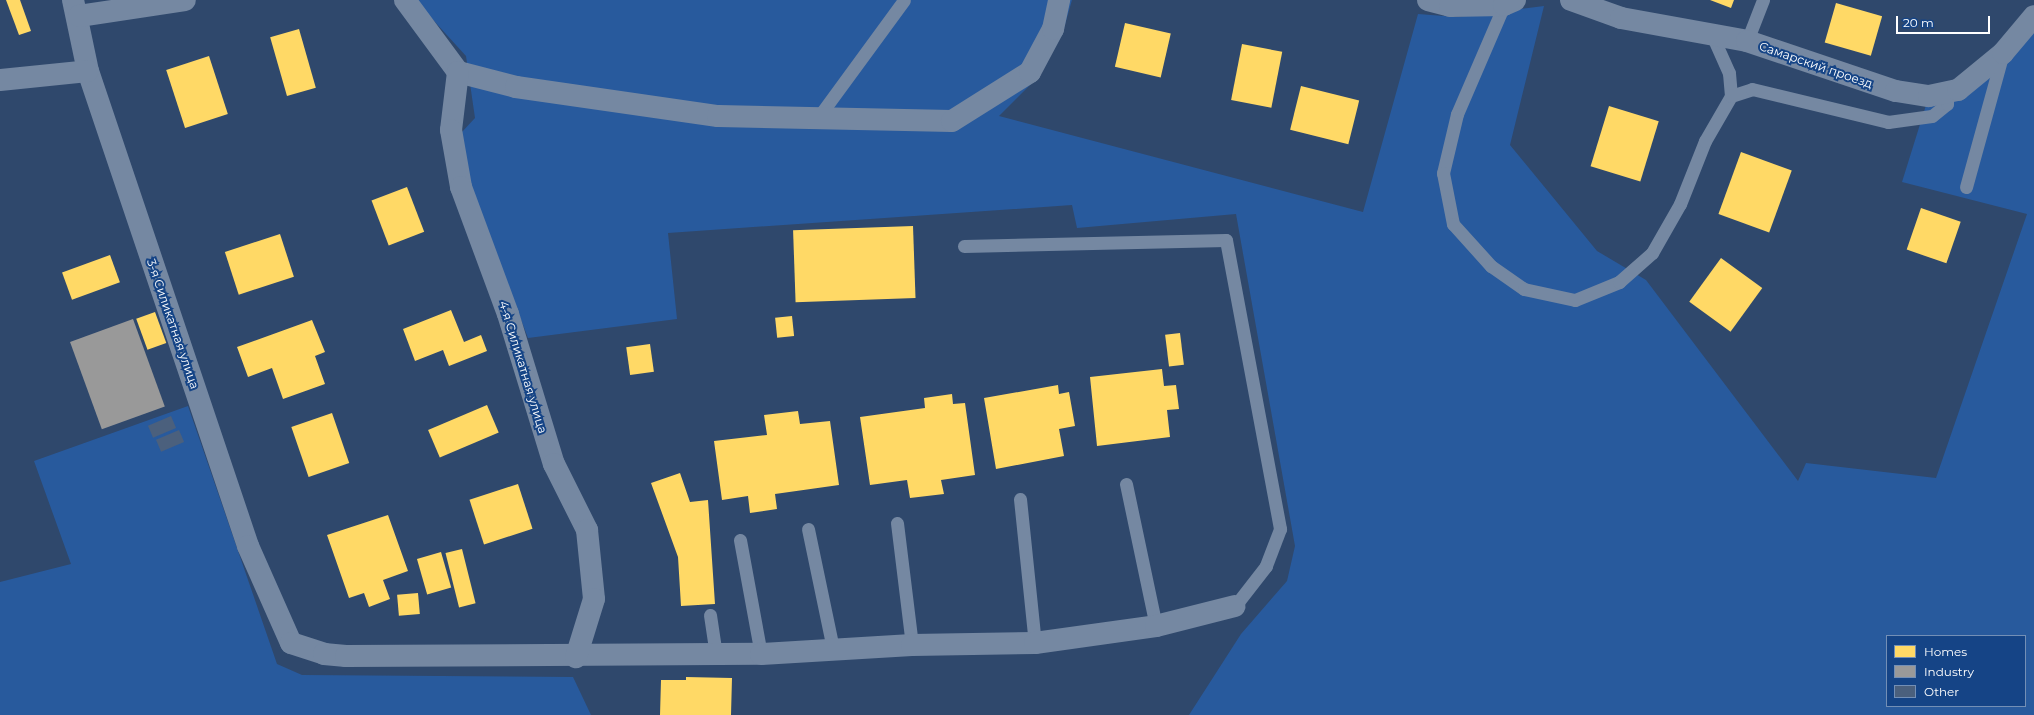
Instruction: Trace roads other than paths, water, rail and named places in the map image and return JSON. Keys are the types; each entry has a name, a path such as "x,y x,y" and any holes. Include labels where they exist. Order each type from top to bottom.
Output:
{"street":[{"path":"76,8 184,0"},
{"path":"405,0 458,72 516,87 718,116 952,121 1030,72 1053,29 1059,0"},
{"path":"1428,0 1450,6 1510,3"},
{"name":"Самарский проезд","path":"1571,0 1620,18 1747,41 1896,91 1929,96 1958,90 2003,53 2034,16"},
{"name":"3-я Силикатная улица","path":"76,8 88,71 248,546 291,643 324,654 346,656 576,657"},
{"path":"0,80 88,71"},
{"name":"4-я Силикатная улица","path":"458,72 451,130 461,187 508,314 554,464 587,530 594,599 576,657"},
{"path":"576,657 761,654 912,645 1035,643 1156,626 1236,606"}],"lane":[{"path":"888,25 893,0"},
{"path":"817,119 888,25 904,0"},
{"path":"1747,41 1763,0"},
{"path":"1510,3 1457,114 1443,173 1453,224 1491,266 1524,289 1575,300 1619,282 1652,253 1680,204 1705,141 1731,96 1729,73 1712,35"},
{"path":"1966,187 2003,53"},
{"path":"1731,96 1752,90 1888,122 1932,116 1947,104 1947,92"},
{"path":"964,246 1226,240 1280,529 1266,566 1236,606"},
{"path":"1126,484 1156,626"},
{"path":"1020,499 1035,643"},
{"path":"897,523 912,645"},
{"path":"808,529 832,649"},
{"path":"740,540 761,654"},
{"path":"710,614 716,655"}]}
